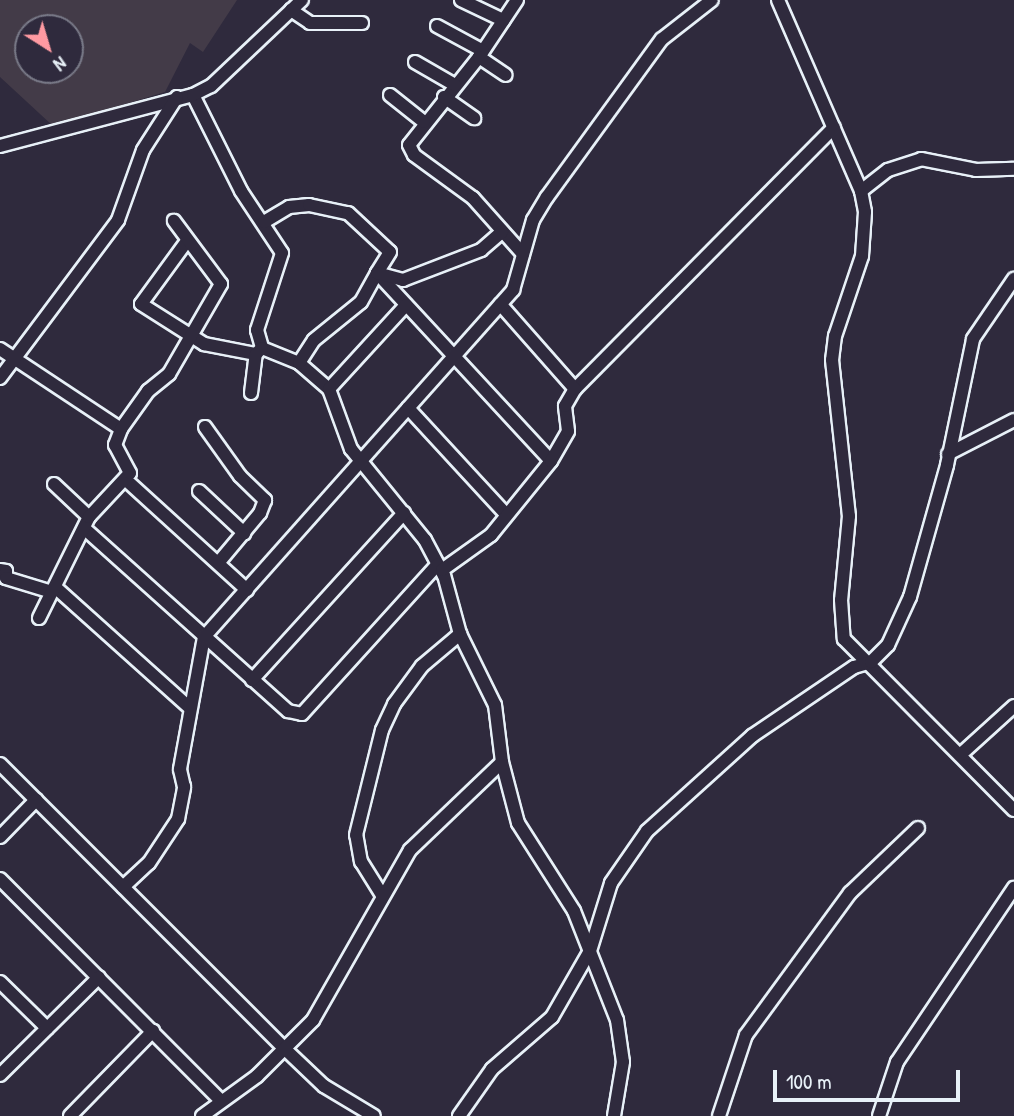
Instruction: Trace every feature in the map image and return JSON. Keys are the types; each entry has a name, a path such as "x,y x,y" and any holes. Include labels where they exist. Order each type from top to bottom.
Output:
{"street":[{"path":"0,146 177,97 193,95 211,86 302,0"},
{"path":"461,0 503,20"},
{"path":"517,0 481,54 410,139 410,150 473,198 523,254"},
{"path":"122,887 149,863 178,819 184,788 180,769 204,637 513,290 533,220 637,69 662,39 712,0"},
{"path":"778,0 861,191 862,256 835,337 832,360 849,516 841,600 844,639 856,655 871,662 1014,810"},
{"path":"291,10 310,23 362,23"},
{"path":"437,26 481,54 506,75"},
{"path":"415,62 455,85"},
{"path":"193,95 241,191 282,253 257,330 259,351 251,393"},
{"path":"390,95 424,122"},
{"path":"0,379 118,220 143,150 177,97"},
{"path":"444,97 474,118"},
{"path":"54,484 87,523 204,637 288,711 302,714 440,567 491,535 505,513 551,461 568,431 565,406 575,389 834,127"},
{"path":"861,191 888,170 921,159 976,170 1014,169"},
{"path":"264,222 289,207 335,206 390,252 361,302 314,340 299,363"},
{"path":"39,618 87,523 130,473 115,445 121,429 148,391 169,374 194,338 221,284 174,221"},
{"path":"377,272 403,280 481,250 502,232"},
{"path":"187,241 141,304 204,344 259,351 299,363 329,389 351,449 404,513 440,567 460,634 495,705 502,762 518,823 562,889 617,1020 623,1062 614,1116"},
{"path":"377,272 551,461"},
{"path":"459,1116 492,1069 552,1017 590,951 611,883 647,831 783,712 854,667 871,662 900,625 948,454 974,339 1014,279"},
{"path":"500,304 575,389"},
{"path":"329,389 406,305"},
{"path":"0,349 121,429"},
{"path":"408,408 505,513"},
{"path":"948,454 1014,420"},
{"path":"205,427 240,477 265,499 244,533 218,564"},
{"path":"125,479 247,590"},
{"path":"199,491 244,533"},
{"path":"252,680 404,513"},
{"path":"0,570 6,571 6,578 54,590 190,708"},
{"path":"382,895 361,862 356,835 382,730 394,704 422,666 460,634"},
{"path":"960,755 1014,706"},
{"path":"202,1116 286,1051 327,999 382,895 427,830 502,762"},
{"path":"0,764 286,1051 324,1086 374,1116"},
{"path":"0,838 36,800"},
{"path":"719,1116 746,1035 850,893 918,828"},
{"path":"0,879 221,1101"},
{"path":"879,1116 897,1062 1014,888"},
{"path":"1,1073 99,976"},
{"path":"0,982 47,1028"},
{"path":"70,1116 153,1031"}],"shaded area":[{"path":"0,0 237,0 203,52 190,43 165,92 53,126 0,77"}]}
